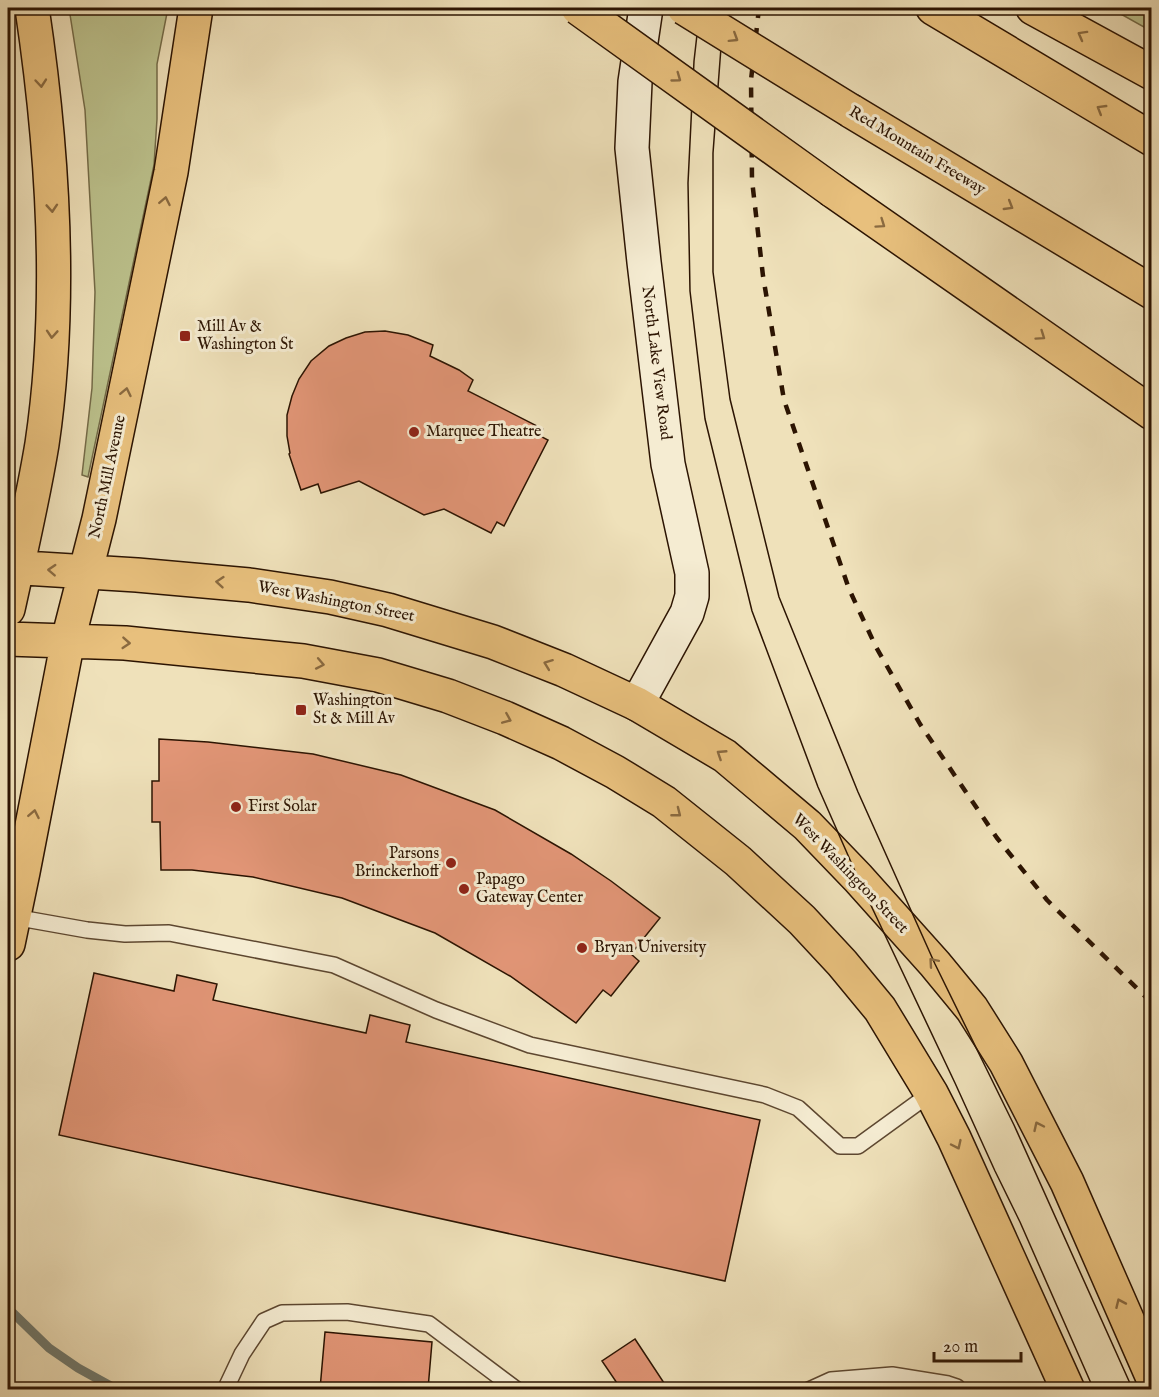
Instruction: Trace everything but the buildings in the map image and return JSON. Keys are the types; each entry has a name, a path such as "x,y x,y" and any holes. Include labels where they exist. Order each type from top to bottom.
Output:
{"main road":[{"path":"8,609 12,567 42,443 53,321 53,228 38,49 32,8"},
{"name":"North Mill Avenue","path":"10,931 68,640 102,508 171,172 196,8"},
{"path":"578,8 833,191 1152,413"},
{"name":"Red Mountain Freeway","path":"684,8 850,111 1152,292"},
{"path":"933,8 1152,139"},
{"path":"1033,8 1152,73"},
{"name":"West Washington Street","path":"12,567 249,585 330,597 388,610 493,642 564,669 637,704 725,756 807,825 935,963 972,1009 1006,1063 1067,1182 1152,1376"},
{"path":"8,639 125,643 303,661 378,675 448,696 505,718 561,743 664,802 738,861 802,920 880,1009 931,1093 1068,1389"}],"street":[{"name":"North Lake View Road","path":"637,704 687,614 692,596 692,573 668,464 632,148 635,82 646,8"}],"lane":[{"path":"10,931 87,930 125,934 169,933 334,965 436,1010 530,1045 765,1095 798,1108 840,1146 858,1146 931,1093"},
{"path":"225,1389 242,1354 264,1321 282,1313 347,1312 429,1324 517,1389"},
{"path":"809,1389 831,1380 892,1376 948,1384 958,1389"}],"green space":[{"path":"69,8 168,8 157,64 154,165 88,477 82,475 92,388 95,292 85,110"},
{"path":"1110,8 1151,8 1151,31"}],"waterway":[{"path":"8,1310 49,1348 78,1368 118,1390"}],"tram line":[{"path":"700,8 694,61 688,183 690,291 705,419 752,611 818,787 858,878 1020,1222 1094,1390"},
{"path":"724,8 713,153 713,272 730,399 779,597 858,792 935,964 1014,1125 1133,1390"}],"railway":[{"path":"759,8 751,80 752,180 763,276 784,400 849,589 876,647 920,724 997,838 1047,900 1152,1003"}],"place":[{"name":"Mill Av & Washington St","path":"185,336"},
{"name":"Marquee Theatre","path":"414,432"},
{"name":"Washington St & Mill Av","path":"301,710"},
{"name":"First Solar","path":"236,807"},
{"name":"Parsons Brinckerhoff","path":"451,863"},
{"name":"Papago Gateway Center","path":"464,889"},
{"name":"Bryan University","path":"582,948"}]}
